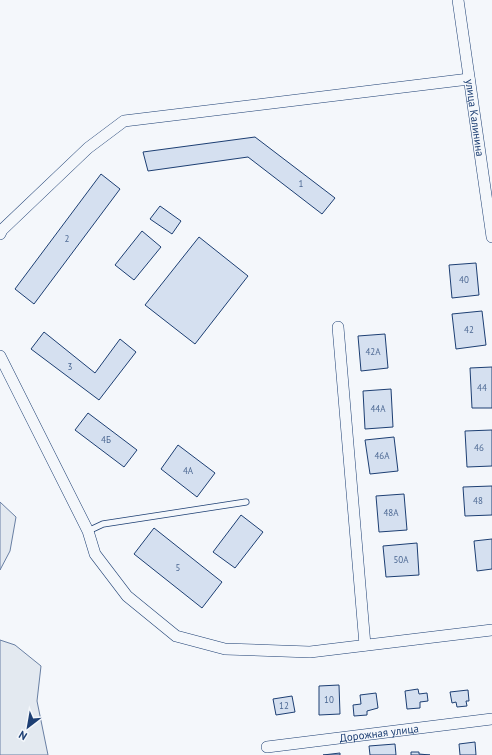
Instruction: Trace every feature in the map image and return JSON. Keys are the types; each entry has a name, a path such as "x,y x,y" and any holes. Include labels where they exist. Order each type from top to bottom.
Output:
{"street":[{"name":"улица Калинина","path":"458,0 492,236"},
{"path":"0,234 2,230 88,148 124,121 469,79"},
{"path":"338,327 365,645"},
{"path":"0,356 88,531 95,554 127,596 176,636 225,649 310,652 492,630"},
{"name":"Дорожная улица","path":"267,747 492,719"}],"lane":[{"path":"88,531 103,524 246,502"}],"shaded area":[{"path":"0,502 16,517 10,551 0,570"},
{"path":"0,640 15,645 41,666 37,701 48,755 0,755"}],"building":[{"path":"255,137 335,198 322,214 248,157 148,171 143,152"},
{"path":"101,174 120,189 34,304 15,289"},
{"path":"160,206 181,221 172,234 150,219"},
{"path":"142,231 161,247 134,280 115,265"},
{"path":"199,237 248,276 195,344 145,305"},
{"path":"476,263 479,295 452,298 449,265"},
{"path":"482,311 486,345 456,349 452,314"},
{"path":"44,332 95,373 120,339 136,352 99,400 31,349"},
{"path":"385,334 388,368 361,371 358,336"},
{"path":"492,367 492,408 472,408 470,368"},
{"path":"391,389 393,427 365,429 363,391"},
{"path":"88,413 137,450 124,467 75,430"},
{"path":"492,430 492,466 467,467 465,431"},
{"path":"394,437 398,471 370,474 365,440"},
{"path":"178,445 215,473 197,497 161,469"},
{"path":"492,486 492,515 465,516 463,487"},
{"path":"404,494 407,530 379,532 376,496"},
{"path":"241,515 263,532 235,568 213,552"},
{"path":"154,528 222,582 202,608 134,554"},
{"path":"492,539 492,569 477,571 474,541"},
{"path":"417,543 419,575 386,577 383,546"},
{"path":"339,685 340,714 319,715 319,686"},
{"path":"418,689 419,694 427,693 428,701 420,702 420,708 407,709 405,691"},
{"path":"468,690 469,701 466,701 467,706 457,707 456,702 452,703 450,692"},
{"path":"376,693 378,708 367,711 367,715 354,716 353,705 361,704 360,695"},
{"path":"292,696 295,712 276,715 273,699"},
{"path":"475,742 476,755 460,755 459,744"},
{"path":"395,744 396,755 370,755 369,746"},
{"path":"411,752 419,752 419,754 430,755 411,755"},
{"path":"340,753 340,755 323,755"}]}
